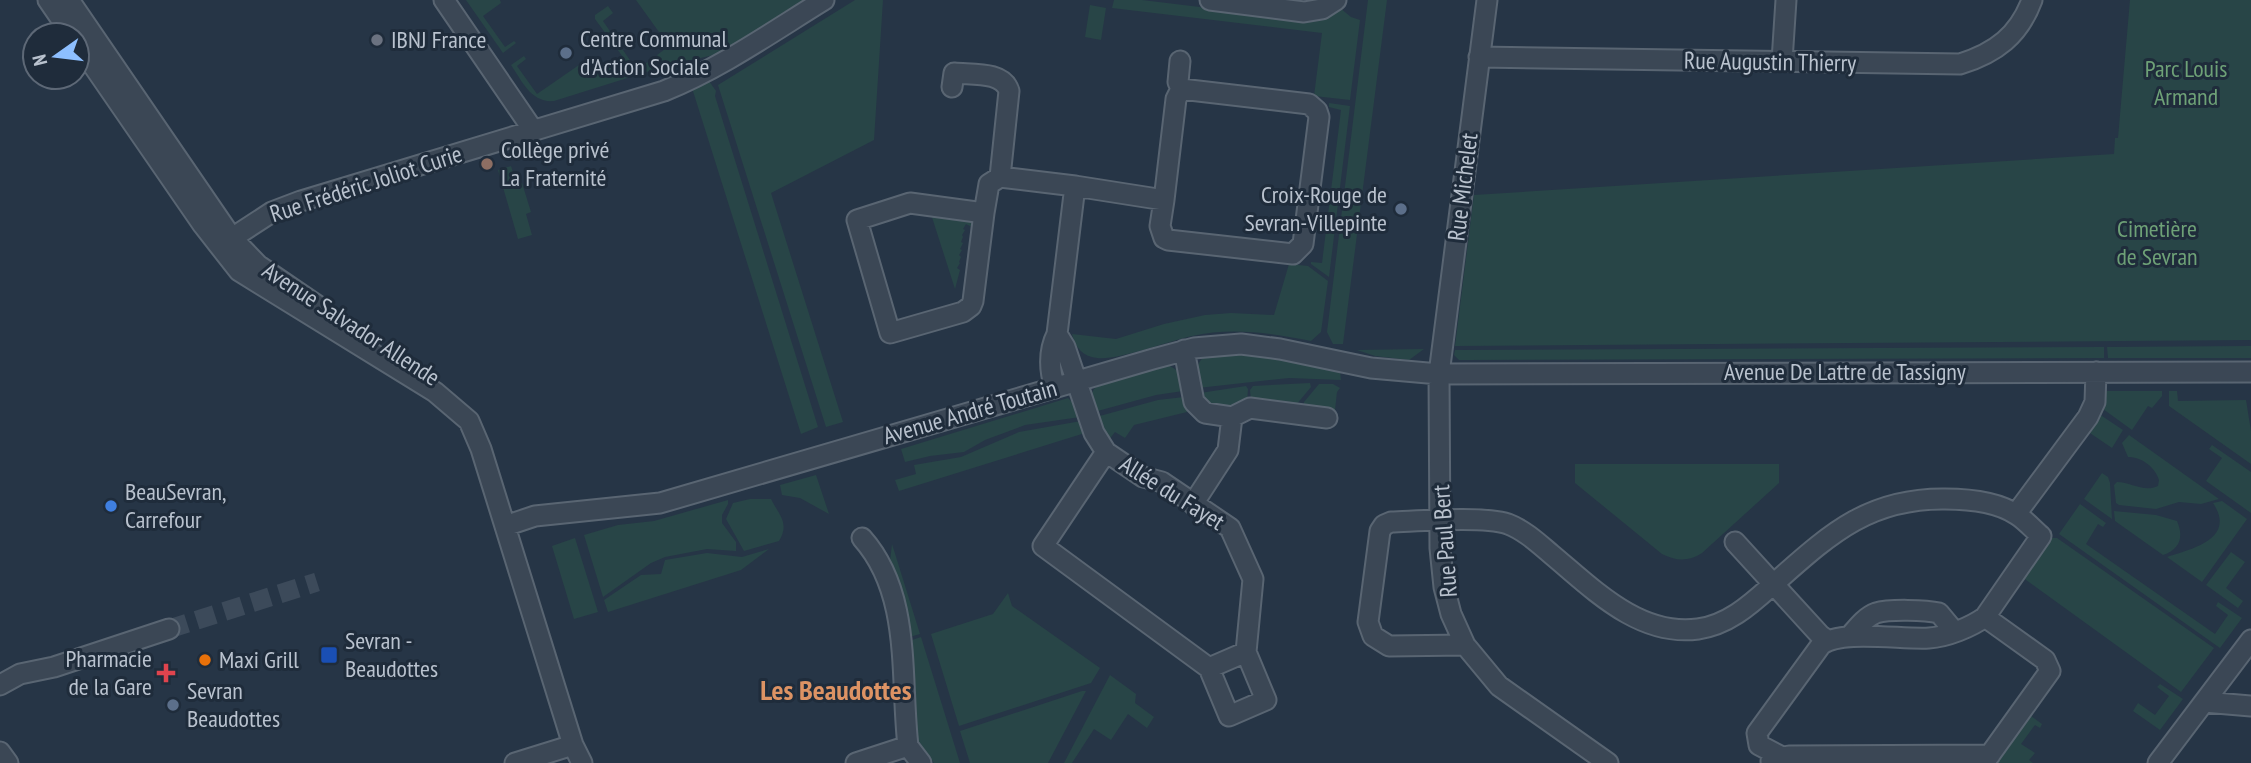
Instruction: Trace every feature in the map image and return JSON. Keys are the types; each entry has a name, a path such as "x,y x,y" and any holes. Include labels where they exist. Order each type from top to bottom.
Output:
{"street":[{"path":"48,0 62,21"},
{"name":"Avenue Salvador Allende","path":"69,0 226,242"},
{"path":"444,0 533,130"},
{"name":"Rue Frédéric Joliot Curie","path":"226,242 272,212 301,201 664,91 689,81 824,0"},
{"path":"1210,0 1304,12 1322,9 1336,0"},
{"name":"Rue Michelet","path":"1439,374 1487,0"},
{"path":"1782,61 1786,0"},
{"name":"Rue Augustin Thierry","path":"1479,57 1960,64 2003,44 2024,20 2032,0"},
{"name":"Avenue Salvador Allende","path":"91,61 226,242 310,301 447,387 480,423 490,446 492,483 573,745 582,763"},
{"path":"1180,61 1178,82 1181,89 1176,99 1160,230 1164,238 1287,254 1298,251 1303,244 1319,117 1313,106 1181,89"},
{"path":"953,73 997,77 1007,85 1009,91 1000,177"},
{"path":"984,213 910,203 857,220 890,333 963,312 971,306 989,184 1000,177 1164,200"},
{"path":"1055,388 1049,371 1052,344 1057,334 1075,186"},
{"name":"Allée du Fayet","path":"1057,334 1065,347 1094,433 1106,452 1143,477 1162,481 1230,528 1253,579 1246,652 1266,700 1229,716 1209,668"},
{"name":"Avenue André Toutain","path":"505,526 536,516 660,503 1184,350 1223,345 1261,345 1371,368 1439,374"},
{"path":"1184,350 1191,393 1199,408 1212,415 1233,417 1250,408 1327,418"},
{"path":"2016,514 2088,417 2095,402 2096,372"},
{"name":"Avenue De Lattre de Tassigny","path":"1439,374 2251,372"},
{"name":"Rue Paul Bert","path":"1439,374 1440,521 1444,587 1451,614 1465,645 1499,685 1608,763"},
{"path":"1193,504 1228,450 1233,417"},
{"path":"1106,452 1043,546 1209,668 1246,652"},
{"path":"1465,645 1389,646 1373,636 1368,622 1380,531 1384,525 1391,522 1440,521 1508,524 1520,530 1613,604 1649,624 1672,629 1699,629 1722,622 1745,609 1841,528 1891,504 1910,500 1961,499 2000,507 2016,514 2041,536 1985,617 1963,630 1932,638 1850,636 1827,640 1821,645 1757,733 1759,745 1774,760 1987,759 2050,671 2045,660 1985,617"},
{"path":"862,538 885,572 898,618 908,746 921,763"},
{"path":"1735,542 1827,640"},
{"path":"1850,636 1875,613 1888,612 1939,613 1954,631"},
{"path":"0,685 20,674 54,667 169,629"},
{"path":"2158,763 2251,640"},
{"path":"2204,702 2251,706"},
{"path":"515,763 573,745"},
{"path":"856,763 908,746"},
{"path":"0,752 8,763"}],"green space":[{"path":"466,0 500,0 501,3 483,16 505,47 514,41 516,43 503,53"},
{"path":"636,0 812,0 727,52 665,66 657,55 669,46"},
{"path":"855,0 883,0 874,140 771,193 843,422 826,427 718,85"},
{"path":"1114,0 1142,0 1306,20 1340,8 1360,20 1350,100 1314,96 1322,33 1112,8"},
{"path":"1368,0 1387,0 1343,344 1333,344 1327,332"},
{"name":"Cimetière de Sevran","path":"2130,0 2251,0 2251,340 1455,346 1474,195 2114,154 2115,138 2118,138"},
{"path":"1090,5 1106,8 1101,40 1085,37"},
{"path":"608,6 613,13 603,21 636,69 648,62 653,70 554,101 546,101 533,95 511,65 524,56 526,59 517,66 537,94 592,56 602,71 623,57 595,19 595,15"},
{"path":"709,81 716,91 715,96 818,427 801,434 692,88"},
{"path":"1329,103 1350,106 1329,277 1311,262 1322,263 1341,110 1329,107"},
{"path":"511,166 517,184 522,183 531,212 526,214 532,235 518,239 498,170"},
{"path":"930,211 974,221 978,230 966,224 963,229 962,250 959,255 961,257 957,268 960,270 955,289"},
{"path":"1289,264 1308,266 1328,281 1321,332 1311,341 1266,334 1207,333 1129,354 1097,358 1084,353 1072,334 1116,339 1205,315 1274,315"},
{"path":"2251,346 2251,358 2108,358 2107,347"},
{"path":"2104,347 2104,358 1459,360 1454,355 1455,350"},
{"path":"1424,349 1409,360 1375,356 1357,350"},
{"path":"1236,353 1275,357 1340,371 1341,380 1289,378 1198,388 1198,368 1204,358 1209,355"},
{"path":"1159,366 1170,366 1178,371 1183,391 1156,395 1094,412 1091,395 1102,383"},
{"path":"1310,383 1311,387 1296,405 1251,401 1250,390 1253,386"},
{"path":"1319,384 1333,384 1340,388 1335,410 1304,405"},
{"path":"1246,386 1247,402 1226,406 1210,403 1200,393"},
{"path":"2106,391 2162,391 2162,396 2152,408 2148,406 2132,430 2103,409"},
{"path":"2169,391 2177,391 2178,401 2246,400 2251,431 2251,464 2169,406"},
{"path":"1184,397 1187,412 1134,425 1125,438 1115,432 1108,441 1096,417 1158,400"},
{"path":"1068,398 1076,406 1080,417 1025,425 985,440 964,452 905,462 901,449"},
{"path":"2099,414 2123,430 2112,448 2087,431"},
{"path":"1081,421 1085,433 899,491 895,480 916,474 914,465 961,457 1019,432"},
{"path":"2129,435 2219,499 2201,504 2179,502 2156,509 2116,503 2114,485 2117,482 2143,488 2158,486 2159,480 2151,467 2143,461 2128,457 2122,443"},
{"path":"2212,445 2251,472 2251,513 2206,481 2222,458 2209,449"},
{"path":"1575,464 1779,464 1779,483 1702,553 1692,558 1677,559 1662,554 1575,483"},
{"path":"2102,473 2108,477 2110,483 2112,519 2084,499"},
{"path":"816,475 829,514 800,498 782,495 780,485"},
{"path":"750,499 771,499 782,519 784,529 779,541 744,551 726,519 733,503"},
{"path":"728,500 722,523 736,542 736,551 707,549 665,557 651,563 603,597 584,535 618,525 654,521"},
{"path":"2222,501 2247,519 2202,582 2167,557 2198,546 2215,534 2219,526 2219,515 2213,503"},
{"path":"2080,504 2106,523 2103,527 2098,524 2086,544 2215,634 2228,615 2216,606 2218,602 2242,618 2220,648 2059,534"},
{"path":"2114,511 2156,515 2177,521 2180,537 2177,546 2163,555 2115,521"},
{"path":"575,538 598,612 574,619 552,546"},
{"path":"2052,538 2057,538 2214,648 2181,692 2022,577"},
{"path":"892,544 920,634 906,638 889,570"},
{"path":"769,549 741,570 608,612 604,600 641,575 661,574 665,560 707,553 742,557"},
{"path":"2231,552 2245,562 2226,588 2243,601 2238,608 2206,585"},
{"path":"1008,593 1012,606 1100,668 1091,683 959,726 931,634 993,614"},
{"path":"921,637 960,763 934,763 917,739 906,642"},
{"path":"1110,675 1136,694 1135,703 1154,717 1147,728 1128,714 1111,740 1094,729 1072,763 1064,763"},
{"path":"2160,684 2183,699 2160,730 2133,711 2138,703 2155,715 2169,696 2157,687"},
{"path":"1086,691 1048,763 970,763 960,731"},
{"path":"2031,716 2042,724 2040,728 2035,725 2021,744 2035,753 2029,760 2033,763 1996,763"}],"tunnel":[{"path":"169,629 317,582"}],"place":[{"name":"IBNJ France","path":"377,40"},
{"name":"Centre Communal d'Action Sociale","path":"566,53"},
{"name":"Collège privé La Fraternité","path":"487,164"},
{"name":"Croix-Rouge de Sevran-Villepinte","path":"1401,209"},
{"name":"BeauSevran, Carrefour","path":"111,506"},
{"name":"Sevran - Beaudottes","path":"329,655"},
{"name":"Maxi Grill","path":"205,660"},
{"name":"Pharmacie de la Gare","path":"166,673"},
{"name":"Sevran Beaudottes","path":"173,705"}],"district":[{"name":"Les Beaudottes","path":"836,690"}],"park label":[{"name":"Parc Louis Armand","path":"2186,83"}]}
